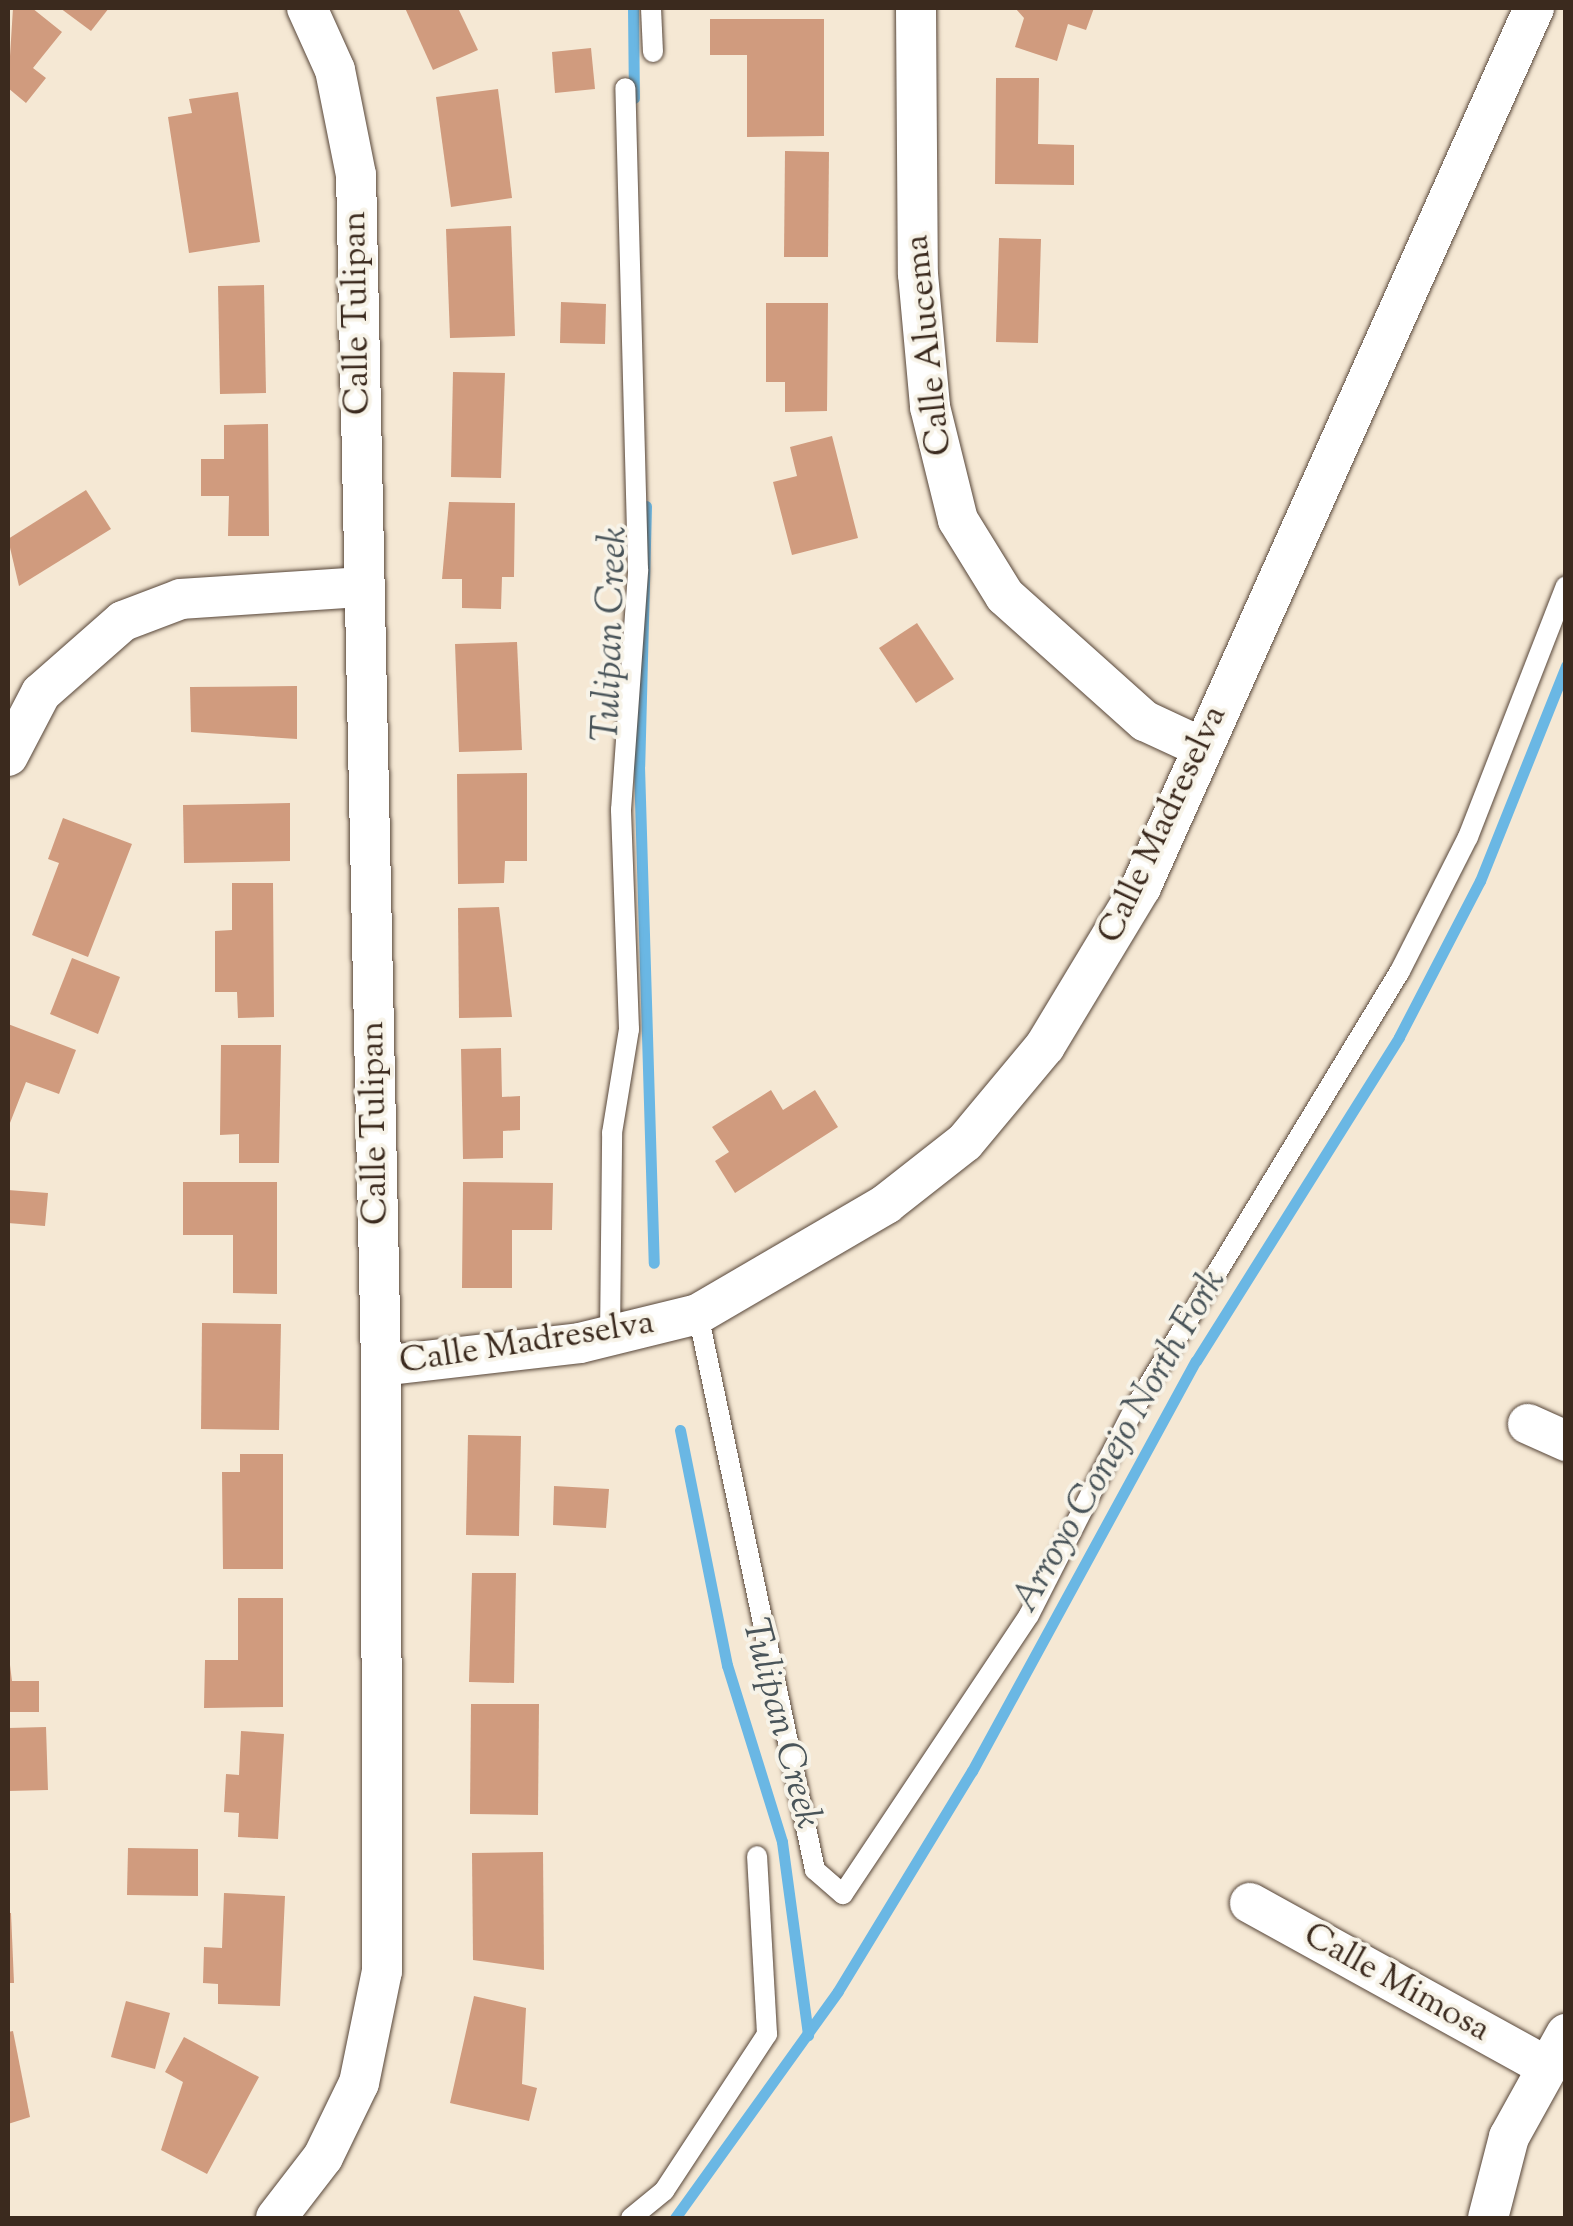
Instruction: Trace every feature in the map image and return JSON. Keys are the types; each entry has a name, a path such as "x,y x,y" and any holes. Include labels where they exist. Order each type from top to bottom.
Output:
{"street":[{"name":"Calle Tulipan","path":"276,2218 343,2121 379,2004 381,1366 356,175 335,70 307,8"},
{"name":"Calle Alucema","path":"916,8 918,274 930,406 958,520 1005,596 1145,721 1201,747"},
{"name":"Calle Madreselva","path":"381,1366 610,1338 698,1314 886,1204 965,1142 1100,960 1201,747 1534,8"},
{"path":"8,756 41,693 123,622 181,599 363,587"},
{"path":"1528,1424 1566,1441"},
{"name":"Calle Mimosa","path":"1250,1903 1554,2049"},
{"path":"1488,2218 1509,2136 1554,2049"}],"lane":[{"path":"651,8 653,52"},
{"path":"610,1338 612,1133 629,1028 621,810 638,570 625,88"},
{"path":"698,1314 815,1870 844,1894 1028,1615 1134,1408 1400,970 1468,837 1566,586"},
{"path":"631,2218 664,2191 767,2034 756,1856"}],"building":[{"path":"13,8 32,8 62,32 33,68 46,78 26,103 8,88"},
{"path":"60,8 109,8 91,31"},
{"path":"405,8 458,8 478,50 433,70"},
{"path":"1015,8 1094,8 1086,30 1068,24 1057,61 1015,47 1024,18"},
{"path":"710,19 824,19 824,136 747,137 747,55 710,55"},
{"path":"591,48 595,89 555,93 552,52"},
{"path":"996,78 1039,78 1038,144 1074,145 1074,185 995,184"},
{"path":"498,89 512,198 451,207 436,97"},
{"path":"238,92 260,242 189,253 168,117 192,113 189,99"},
{"path":"785,151 829,152 828,257 784,257"},
{"path":"511,226 515,336 450,338 446,229"},
{"path":"999,238 1041,239 1038,343 996,342"},
{"path":"264,285 266,393 220,394 218,286"},
{"path":"561,302 606,304 605,344 560,343"},
{"path":"766,303 828,303 827,411 785,412 785,382 766,382"},
{"path":"453,372 505,373 501,478 451,477"},
{"path":"268,424 269,536 228,536 229,496 201,496 201,459 224,459 224,425"},
{"path":"832,436 858,538 792,555 773,482 797,476 790,447"},
{"path":"86,490 111,529 19,586 8,539"},
{"path":"449,502 515,503 514,577 502,577 501,609 462,608 462,579 442,579"},
{"path":"917,623 954,679 916,703 879,648"},
{"path":"517,642 522,750 459,752 455,644"},
{"path":"297,686 297,739 191,732 190,687"},
{"path":"527,773 527,861 505,861 504,883 458,884 457,774"},
{"path":"290,803 290,861 184,863 183,805"},
{"path":"63,818 132,844 88,957 32,935 59,863 48,859"},
{"path":"232,883 273,883 274,1017 238,1018 237,992 215,992 215,931 232,930"},
{"path":"499,907 512,1017 459,1018 458,908"},
{"path":"72,958 120,977 98,1034 50,1014"},
{"path":"8,1024 76,1050 59,1094 26,1082 8,1128"},
{"path":"221,1045 281,1045 279,1163 239,1163 239,1134 220,1135"},
{"path":"501,1048 502,1097 520,1096 520,1130 503,1131 503,1158 463,1159 461,1049"},
{"path":"771,1090 783,1110 815,1090 838,1127 735,1193 715,1161 729,1152 712,1127"},
{"path":"183,1182 277,1182 277,1294 233,1293 233,1235 183,1235"},
{"path":"463,1182 553,1183 552,1230 512,1230 512,1288 462,1288"},
{"path":"8,1190 48,1193 45,1226 8,1223"},
{"path":"202,1323 281,1324 279,1430 201,1429"},
{"path":"468,1435 521,1436 519,1536 466,1535"},
{"path":"240,1454 283,1454 283,1569 223,1569 222,1472 240,1472"},
{"path":"554,1486 609,1489 606,1528 553,1525"},
{"path":"472,1573 516,1573 514,1683 469,1682"},
{"path":"238,1598 283,1598 283,1707 204,1708 205,1660 238,1660"},
{"path":"8,1649 12,1681 39,1681 39,1712 8,1712"},
{"path":"471,1704 539,1704 538,1815 470,1814"},
{"path":"46,1727 48,1790 8,1791 8,1728"},
{"path":"241,1731 284,1734 278,1839 238,1837 239,1813 224,1812 226,1774 239,1775"},
{"path":"128,1848 198,1849 198,1896 127,1895"},
{"path":"543,1852 544,1970 473,1960 472,1853"},
{"path":"224,1893 285,1896 280,2006 218,2004 218,1984 203,1983 204,1947 222,1948"},
{"path":"11,1913 14,1983 8,1983"},
{"path":"474,1996 526,2008 522,2084 537,2088 529,2121 450,2103"},
{"path":"126,2001 170,2013 155,2069 111,2057"},
{"path":"13,2031 30,2117 8,2124 8,2032"},
{"path":"184,2037 259,2077 207,2174 161,2150 183,2082 165,2072"}],"waterway":[{"name":"Tulipan Creek","path":"633,8 634,98"},
{"name":"Tulipan Creek","path":"646,506 639,766 654,1263"},
{"name":"Arroyo Conejo North Fork","path":"675,2218 838,1991 972,1771 1196,1361 1399,1037 1480,881 1566,666"},
{"name":"Tulipan Creek","path":"680,1430 727,1665 782,1842 808,2035"}]}
